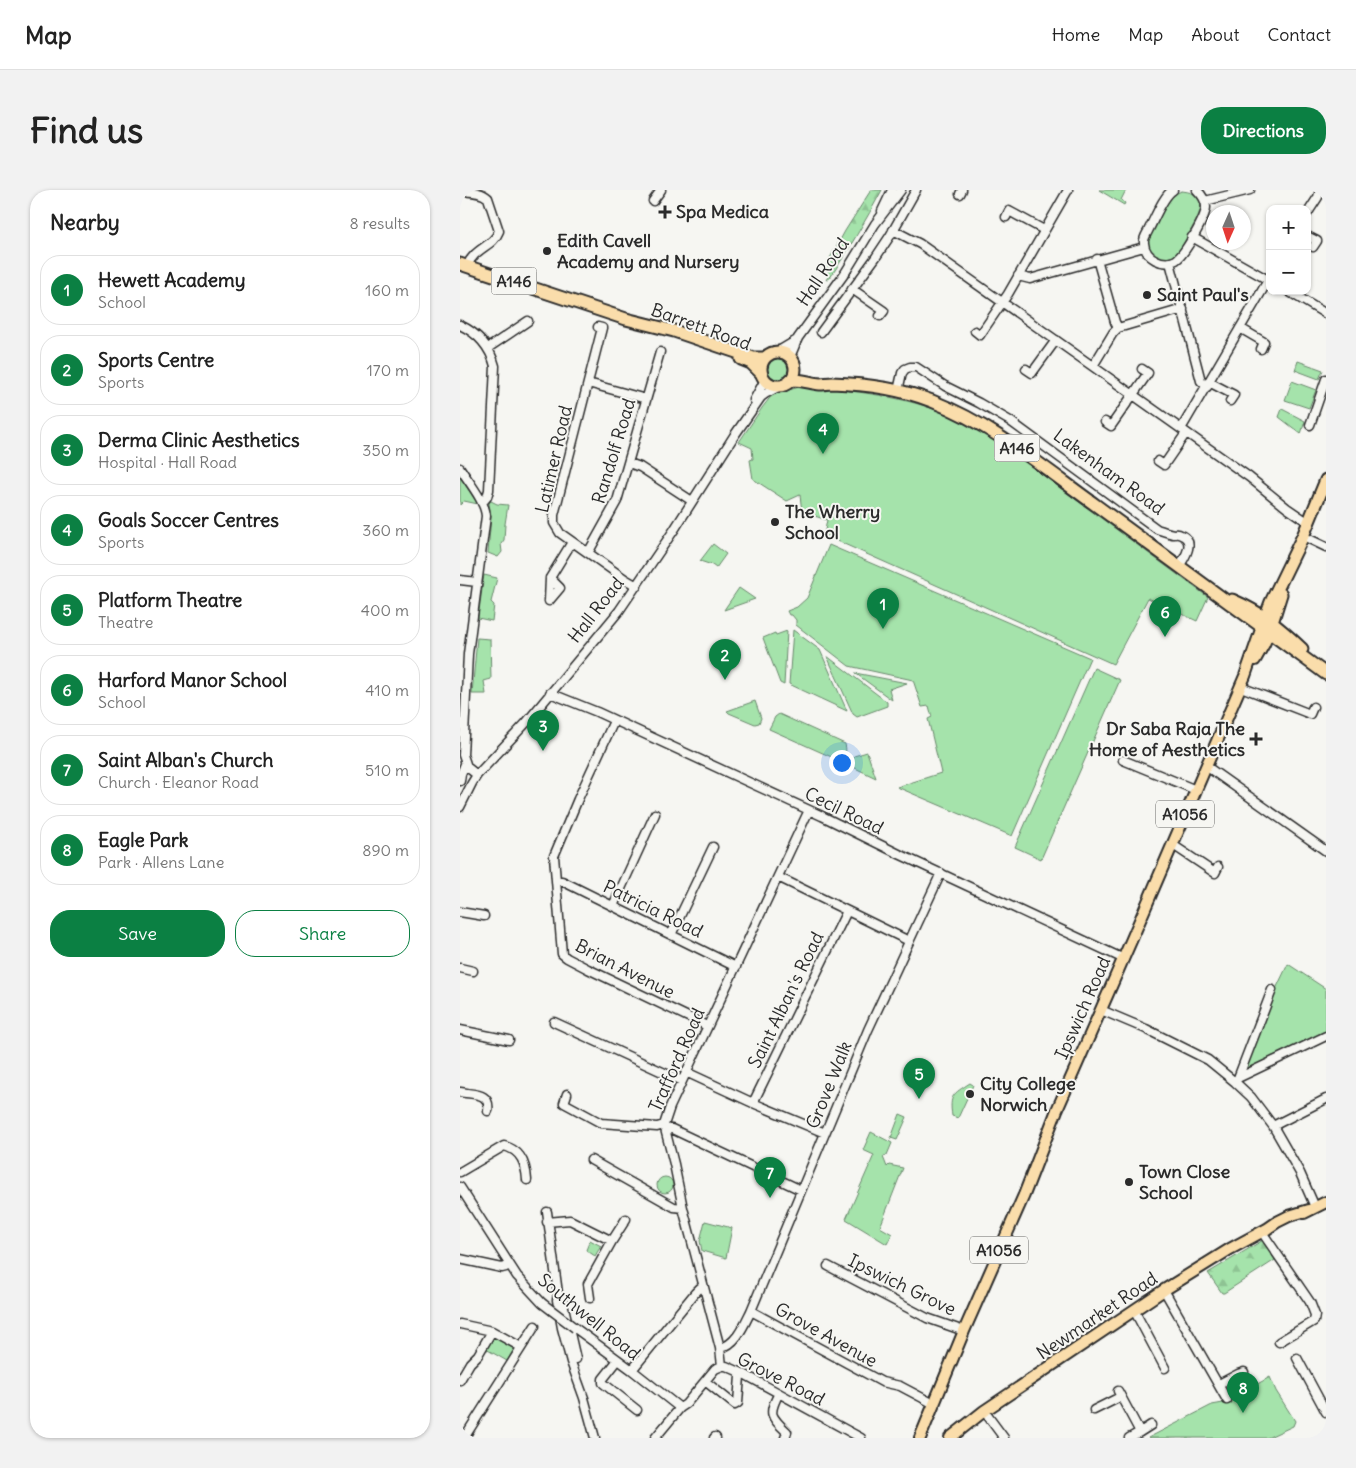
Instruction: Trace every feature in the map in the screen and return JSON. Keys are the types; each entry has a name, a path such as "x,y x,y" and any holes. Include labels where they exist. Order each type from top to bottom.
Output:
{"highway":[{"name":"Barrett Road","path":"463,265 583,304 750,363 763,376"},
{"name":"Barrett Road","path":"626,319 674,331 753,358 765,358"},
{"name":"Hall Road","path":"763,376 762,365 765,358 777,352"},
{"name":"A146","path":"777,352 783,353 792,360"},
{"name":"Hall Road","path":"786,383 795,371 792,360"},
{"name":"Lakenham Road","path":"792,360 807,375 830,383"},
{"name":"A146","path":"763,376 769,383 776,386 786,383"},
{"name":"Lakenham Road","path":"786,383 796,380 898,391 932,401 960,414 995,433 1214,592 1251,609 1267,625 1281,629 1326,673"},
{"name":"Ipswich Road","path":"1267,625 1271,602 1290,566 1326,480"}],"main road":[{"name":"Ipswich Road","path":"920,1438 964,1331 1024,1195 1057,1110 1267,625"},
{"name":"Newmarket Road","path":"950,1438 984,1411 1164,1290 1226,1251 1265,1230 1280,1227 1326,1202"}],"street":[{"name":"Hall Road","path":"875,224 892,190"},
{"name":"Hall Road","path":"792,360 798,338 844,273 875,224 901,190"},
{"name":"Hall Road","path":"821,332 876,257 916,190"},
{"path":"980,335 1003,303 1068,190"},
{"path":"1174,190 1167,196 1144,238 1144,247 1148,255 1154,260 1162,262 1170,262 1177,259 1205,214 1205,201 1197,190"},
{"path":"1205,201 1250,190"},
{"path":"1311,208 1320,190"},
{"path":"460,191 479,193 488,198 499,227 498,235 477,251 463,265"},
{"path":"653,201 661,194"},
{"path":"1010,211 1044,230"},
{"path":"893,230 920,244 1133,394 1249,477 1309,523"},
{"path":"1192,236 1266,277"},
{"path":"1311,238 1317,242"},
{"path":"1018,276 1030,279 1144,247"},
{"path":"1097,260 1118,328"},
{"path":"1170,262 1201,381 1234,395"},
{"path":"1164,465 1266,284"},
{"name":"Hall Road","path":"852,289 884,310"},
{"path":"1295,295 1326,314"},
{"path":"1093,366 1118,328 1183,309"},
{"path":"488,348 528,321"},
{"path":"460,325 468,329 488,348 495,366 496,377 489,490 487,497 482,503"},
{"name":"Latimer Road","path":"603,328 554,515 554,523 560,533 637,586"},
{"path":"1240,328 1264,342"},
{"name":"Hall Road","path":"777,352 798,338"},
{"path":"1032,373 1056,340"},
{"name":"Randolf Road","path":"588,553 618,501 660,352"},
{"name":"Lakenham Road","path":"898,391 902,373 905,369 916,367 945,386 1010,421 1157,529 1184,536 1188,540 1188,545 1185,557 1179,566"},
{"path":"1111,426 1148,373"},
{"name":"Hall Road","path":"743,422 759,393 763,376"},
{"path":"1313,423 1326,379"},
{"name":"Hall Road","path":"460,807 477,775 515,735 619,611 761,397 786,383"},
{"path":"588,384 646,399"},
{"path":"629,463 640,467 692,501"},
{"path":"460,468 486,511 463,695 461,755 465,764 477,775"},
{"path":"1303,536 1326,547"},
{"path":"550,578 572,542"},
{"path":"460,580 477,582"},
{"path":"1241,687 1310,714 1313,707"},
{"name":"Cecil Road","path":"550,693 809,810 1124,959"},
{"name":"Brian Avenue","path":"614,721 578,798 554,856 562,954 566,958 708,1026"},
{"path":"1124,760 1196,790"},
{"path":"460,781 465,764"},
{"path":"1206,766 1326,851"},
{"name":"Trafford Road","path":"722,1366 720,1348 664,1127 667,1113 809,810"},
{"path":"613,906 656,814"},
{"path":"1172,845 1214,874"},
{"path":"671,935 713,847"},
{"name":"Grove Walk","path":"751,1311 868,1030 941,874"},
{"path":"778,877 909,941"},
{"name":"Patricia Road","path":"556,881 562,881 736,967"},
{"name":"Saint Alban's Road","path":"753,1103 847,911"},
{"path":"460,912 484,916"},
{"path":"460,968 473,971"},
{"path":"1236,1080 1272,990"},
{"path":"1101,1010 1146,1029 1208,1060 1236,1080 1273,1126 1300,1173 1312,1208"},
{"path":"554,1022 682,1081"},
{"path":"460,1030 509,1040"},
{"path":"1236,1080 1326,1036"},
{"path":"686,1072 825,1133"},
{"path":"460,1092 487,1099 489,1103 488,1111"},
{"path":"567,1094 562,1104 601,1123 672,1129 801,1190"},
{"path":"1273,1126 1326,1099"},
{"path":"460,1172 504,1146 518,1153 523,1159 527,1180"},
{"path":"591,1160 674,1207 683,1208"},
{"name":"Southwell Road","path":"460,1187 509,1265 542,1303 680,1408"},
{"path":"546,1212 562,1328 595,1438"},
{"path":"590,1298 588,1284 626,1219"},
{"path":"547,1222 570,1220 612,1241"},
{"path":"1265,1230 1310,1302 1315,1314 1314,1320 1279,1342"},
{"path":"460,1259 502,1268 506,1268 509,1265"},
{"name":"Ipswich Grove","path":"828,1266 927,1318 964,1331"},
{"path":"632,1370 695,1293 703,1286"},
{"path":"1164,1290 1188,1335 1227,1400"},
{"path":"1134,1310 1165,1368"},
{"name":"Grove Avenue","path":"720,1348 731,1343 751,1311 882,1382 900,1386 934,1404"},
{"path":"460,1324 492,1331 521,1347"},
{"path":"464,1438 535,1326"},
{"path":"460,1380 492,1331"},
{"path":"1297,1358 1326,1412"},
{"path":"618,1360 603,1379 603,1383 637,1410"},
{"name":"Grove Road","path":"655,1438 715,1369 722,1366 730,1367 742,1373 861,1438"},
{"path":"1219,1384 1244,1372"},
{"path":"705,1380 735,1405 738,1403 740,1376 742,1373"},
{"path":"779,1393 773,1404 771,1414 773,1419 787,1432 785,1438"},
{"path":"1094,1410 1119,1394 1140,1432"},
{"path":"984,1411 1004,1438"},
{"path":"1129,1438 1151,1425"}],"green space":[{"path":"871,190 882,190 844,256 830,278 826,280 829,275 823,271"},
{"path":"1099,190 1126,190 1121,200 1125,203 1124,205"},
{"path":"1182,191 1192,193 1198,197 1200,208 1198,215 1178,253 1168,259 1159,258 1152,253 1148,239 1170,198"},
{"path":"778,356 787,360 791,369 787,378 778,382 769,378 765,369 769,360"},
{"path":"1298,361 1323,370 1319,379 1295,370"},
{"path":"1292,381 1316,390 1309,408 1285,400"},
{"path":"799,387 870,394 923,405 954,418 998,442 1208,597 1197,621 1148,598 1113,664 824,535 827,520 802,512 800,495 787,501 753,479 750,460 753,459 752,448 739,442 772,395"},
{"path":"1282,409 1305,421 1301,434 1279,417"},
{"path":"460,477 478,504 464,501 460,505"},
{"path":"491,501 497,504 508,505 504,540 501,544 502,552 498,557 488,553 491,517 489,503"},
{"path":"713,544 726,554 716,568 700,561"},
{"path":"829,545 1090,658 1012,836 897,787 941,773 928,719 932,717 929,706 922,707 913,680 849,666 796,625 796,620 787,611 797,607 807,598"},
{"path":"484,575 497,578 491,602 494,605 492,621 478,618"},
{"path":"739,588 755,599 724,610 726,607"},
{"path":"793,630 820,650 847,711 789,684"},
{"path":"787,631 784,685 780,683 763,638"},
{"path":"477,638 490,639 491,679 484,681 486,694 472,694"},
{"path":"827,656 887,702 887,706 857,717 853,714"},
{"path":"1094,668 1120,680 1041,859 1015,847"},
{"path":"855,673 907,683 889,689 892,700"},
{"path":"755,701 761,718 759,723 755,724 727,711"},
{"path":"779,714 845,744 844,754 836,759 769,729 775,717"},
{"path":"867,752 876,778 855,768 852,762 854,756"},
{"path":"1288,964 1326,989 1326,1031 1244,1070 1243,1068"},
{"path":"970,1083 973,1085 958,1118 952,1116 951,1104 953,1096"},
{"path":"900,1114 907,1117 897,1140 891,1138"},
{"path":"871,1132 892,1143 887,1155 883,1157 887,1167 889,1165 903,1168 880,1227 892,1234 887,1244 846,1219 874,1155 863,1150"},
{"path":"662,1177 668,1177 673,1182 671,1191 662,1193 657,1188 657,1182"},
{"path":"705,1221 732,1228 726,1258 702,1251 700,1241"},
{"path":"1265,1239 1276,1258 1275,1260 1222,1293 1208,1273"},
{"path":"590,1240 601,1246 595,1256 586,1250"},
{"path":"493,1337 514,1349 507,1361 486,1349"},
{"path":"1270,1377 1276,1391 1295,1421 1293,1426 1267,1438 1148,1438 1212,1405 1223,1403"}],"place":[{"name":"Spa Medica","path":"665,212"},
{"name":"Edith Cavell Academy and Nursery","path":"547,251"},
{"name":"Saint Paul's","path":"1147,295"},
{"name":"Goals Soccer Centres","path":"823,454"},
{"name":"The Wherry School","path":"775,522"},
{"name":"Hewett Academy","path":"883,629"},
{"name":"Harford Manor School","path":"1165,637"},
{"name":"Sports Centre","path":"725,680"},
{"name":"Dr Saba Raja The Home of Aesthetics","path":"1256,739"},
{"name":"Derma Clinic Aesthetics","path":"543,751"},
{"name":"City College Norwich","path":"970,1094"},
{"name":"Platform Theatre","path":"919,1099"},
{"name":"Town Close School","path":"1129,1182"},
{"name":"Saint Alban's Church","path":"770,1198"},
{"name":"Eagle Park","path":"1243,1413"}]}
